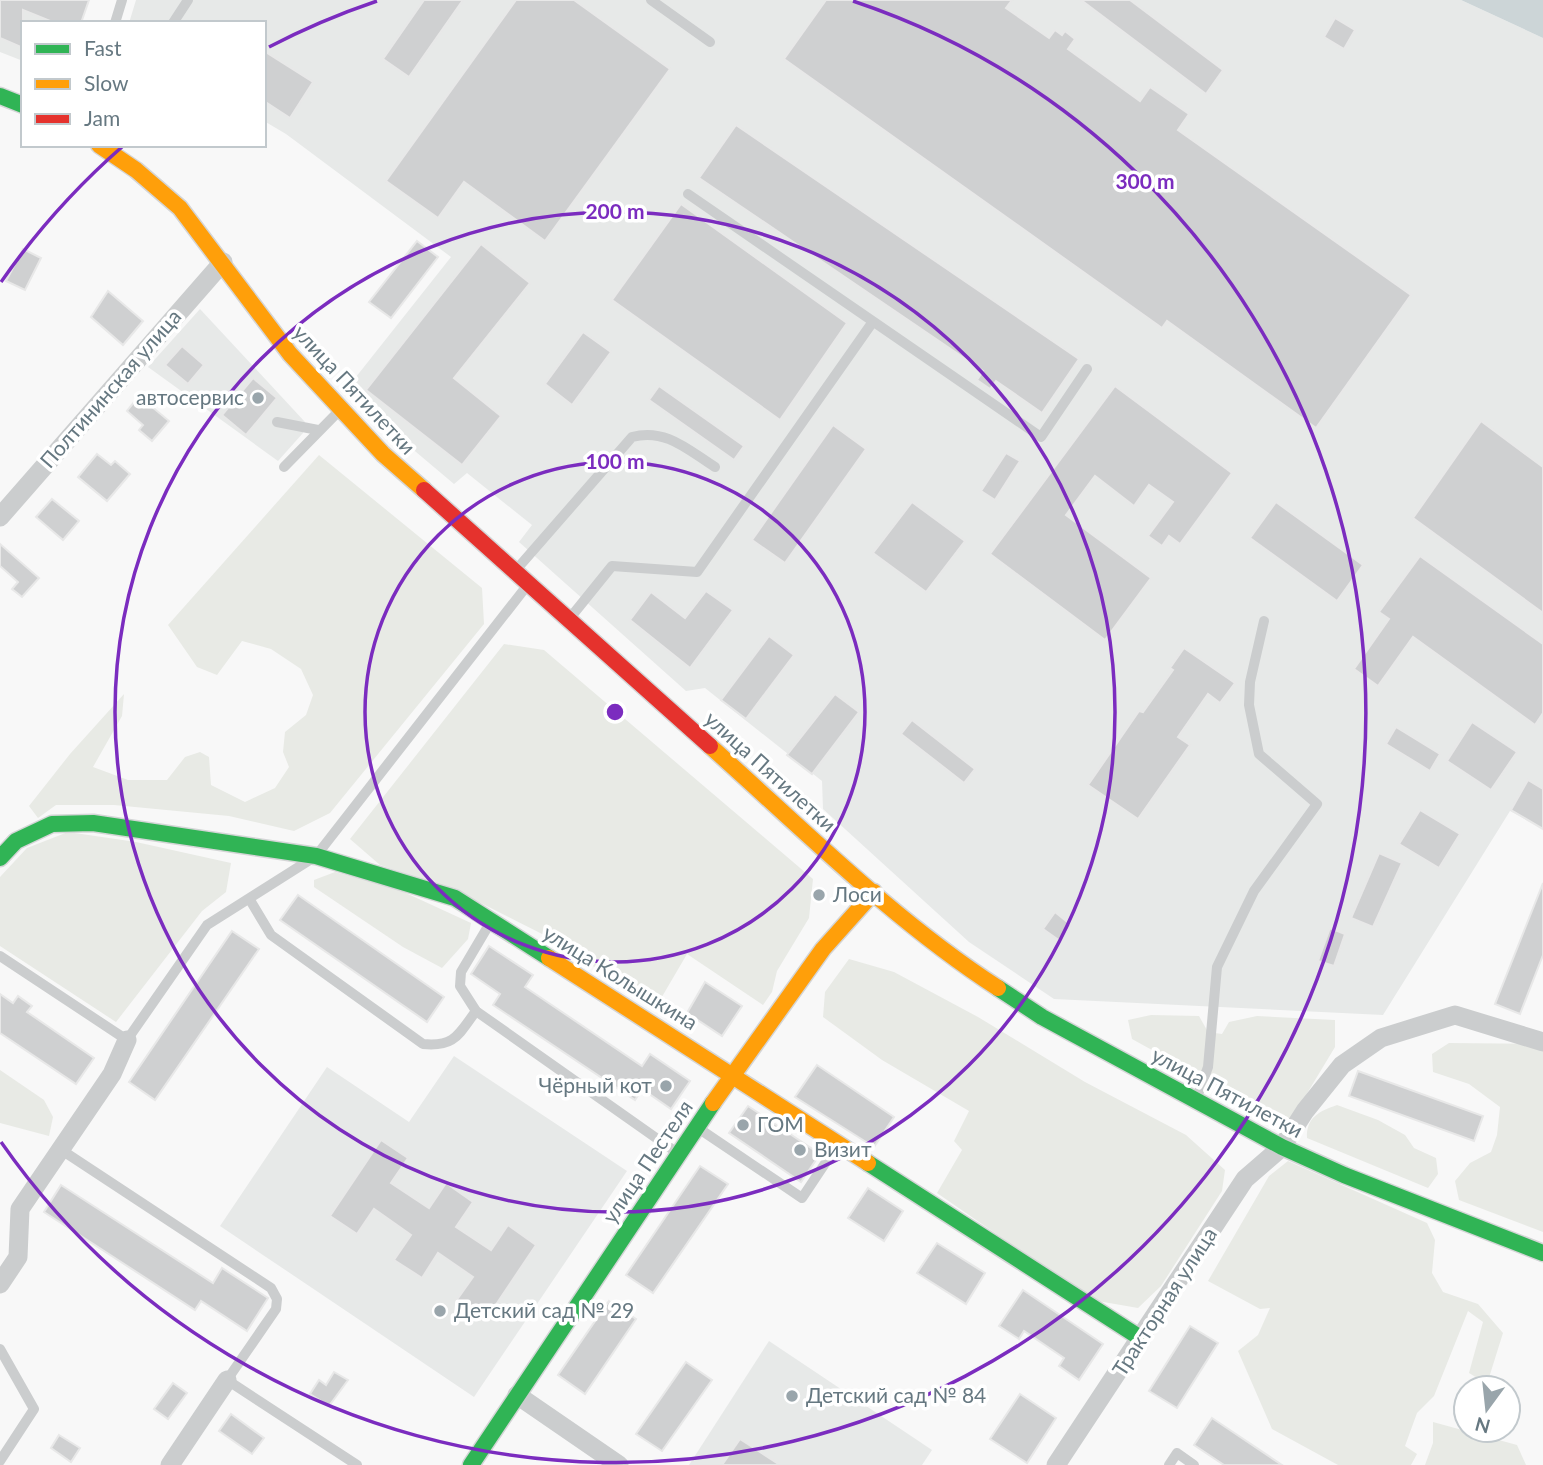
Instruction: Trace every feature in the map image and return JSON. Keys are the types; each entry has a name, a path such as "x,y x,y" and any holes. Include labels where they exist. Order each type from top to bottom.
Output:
{"street":[{"path":"0,96 21,104"},
{"name":"улица Пятилетки","path":"108,148 180,208 290,354 340,411 527,585 874,892 956,961 1069,1034 1282,1147 1344,1175 1543,1253"},
{"name":"Полтининская улица","path":"0,517 223,262"},
{"name":"улица Колышкина","path":"0,858 16,841 52,824 93,823 316,856 374,871 455,898 1142,1339"},
{"name":"улица Пестеля","path":"471,1465 733,1074 823,949 874,892"},
{"name":"Тракторная улица","path":"1056,1465 1245,1180 1282,1147 1304,1111 1342,1065 1381,1038 1455,1015 1543,1042"},
{"path":"0,1284 18,1257 20,1209 112,1074 127,1040"},
{"path":"170,1465 228,1380"},
{"path":"517,1395 619,1465"}],"lane":[{"path":"116,21 122,0"},
{"path":"174,21 188,0"},
{"path":"651,0 710,42"},
{"path":"688,194 1041,437 1087,369"},
{"path":"568,621 611,566 697,572 872,323"},
{"path":"284,467 318,430 340,411"},
{"path":"277,422 318,430"},
{"path":"514,573 632,438 649,433 666,436 715,467"},
{"path":"0,956 127,1040 207,925 316,856 527,585"},
{"path":"1196,1101 1210,1056 1217,967 1254,891 1317,804 1259,754 1249,705 1250,681 1264,621"},
{"path":"250,900 271,935 423,1044 441,1046 454,1041 476,1012"},
{"path":"491,921 461,972 460,985 476,1012 679,1154"},
{"path":"697,1127 802,1198 838,1144"},
{"path":"60,1149 271,1288 277,1298 276,1309 228,1380 356,1465"},
{"path":"0,1349 34,1409 0,1461"},
{"path":"1169,1465 1177,1453 1194,1465"}],"shaded area":[{"path":"0,0 89,0 82,21 21,21 21,60 0,52"},
{"path":"136,0 1461,0 1543,38 1543,829 1510,811 1383,1015 1054,999 969,942 823,809 822,781 705,688 686,691 519,542 532,525 467,473 454,484 365,409 352,382 451,257 286,134 266,122 266,21 130,21"},
{"path":"1461,0 1543,0 1543,38"},
{"path":"200,309 305,422 303,433 278,461 148,367"},
{"path":"319,455 482,588 484,624 330,813 294,831 229,816 114,805 56,805 38,818 29,806 70,754 124,694 122,716 93,767 128,780 167,780 185,757 200,752 209,757 211,785 245,802 275,788 289,767 283,752 285,732 306,715 313,695 301,669 271,649 242,641 217,675 197,667 168,625"},
{"path":"504,644 544,650 813,879 809,918 777,971 772,992 763,1005 687,954 656,1007 548,937 459,892 380,865 350,839"},
{"path":"68,832 136,842 231,863 226,892 202,911 116,1022 0,946 0,877 27,848"},
{"path":"335,872 395,888 471,923 468,939 442,968 403,947 314,887 314,880"},
{"path":"849,959 894,972 978,1017 1085,1082 1186,1135 1225,1170 1222,1191 1161,1286 1138,1308 1092,1300 937,1193 962,1150 954,1141 969,1111 882,1060 823,1017 825,992"},
{"path":"1151,1015 1199,1016 1208,1032 1222,1034 1229,1022 1257,1016 1335,1020 1335,1047 1288,1125 1132,1039 1128,1020"},
{"path":"1449,1043 1543,1044 1543,1232 1459,1200 1455,1181 1470,1163 1491,1152 1497,1135 1500,1107 1469,1084 1433,1072 1432,1054"},
{"name":"Детский сад № 29","path":"454,1056 627,1171 474,1397 220,1226 327,1067 409,1122"},
{"path":"0,1070 44,1100 53,1117 49,1136 0,1123"},
{"path":"1337,1105 1378,1120 1405,1135 1414,1148 1436,1158 1438,1174 1428,1188 1307,1138 1309,1125 1315,1116"},
{"path":"1288,1161 1427,1223 1435,1240 1432,1273 1443,1292 1478,1304 1503,1333 1490,1374 1469,1373 1483,1322 1468,1311 1434,1396 1417,1413 1405,1446 1417,1454 1411,1465 1338,1465 1272,1429 1238,1351 1258,1335 1270,1308 1260,1309 1208,1281 1269,1176"},
{"name":"Детский сад № 84","path":"769,1341 932,1450 922,1465 689,1465"},
{"path":"1433,1422 1452,1427 1452,1444 1517,1445 1526,1465 1425,1465 1433,1443"}],"building":[{"path":"0,0 89,0 82,21 50,21 23,10 21,47 0,38"},
{"path":"424,0 463,0 409,77 383,59"},
{"path":"516,0 574,0 670,69 545,241 464,182 438,218 386,181"},
{"path":"826,0 1012,0 1006,8 1049,38 1055,30 1062,35 1065,31 1075,39 1068,49 1140,101 1150,87 1189,114 1178,130 1411,295 1316,428 1167,321 1162,328 784,59"},
{"path":"1081,0 1130,0 1223,70 1206,94"},
{"path":"1335,18 1355,30 1344,49 1324,37"},
{"path":"266,52 313,82 290,118 266,102"},
{"path":"736,125 1079,359 1042,413 996,381 990,389 977,380 983,371 699,178"},
{"path":"681,204 847,323 780,420 612,300"},
{"path":"417,241 438,257 391,318 369,302"},
{"path":"481,244 530,283 454,378 501,416 462,465 366,390"},
{"path":"23,249 41,258 25,290 6,281"},
{"path":"108,291 143,321 123,345 91,317"},
{"path":"583,332 611,352 572,405 545,384"},
{"path":"182,346 204,365 188,384 165,365"},
{"path":"253,378 277,398 246,435 222,415"},
{"path":"659,386 744,446 734,460 649,400"},
{"path":"1115,386 1232,473 1180,544 1169,536 1162,546 1148,536 1173,502 1149,485 1134,506 1095,476 1066,515 1151,578 1105,640 990,554"},
{"path":"139,396 169,421 152,441 139,430 143,425 127,411"},
{"path":"1481,421 1543,467 1543,613 1413,518"},
{"path":"833,425 866,449 785,563 752,540"},
{"path":"1006,453 1020,461 995,500 981,491"},
{"path":"97,454 111,465 115,461 130,474 107,501 78,477"},
{"path":"52,499 79,521 63,540 36,517"},
{"path":"912,502 965,541 926,592 873,553"},
{"path":"1276,502 1363,565 1337,601 1250,538"},
{"path":"0,544 39,578 22,597 12,589 18,582 0,566"},
{"path":"1420,556 1543,644 1543,713 1535,725 1413,637 1378,686 1354,669 1389,619 1379,612"},
{"path":"706,591 733,610 690,668 630,620 651,592 685,618"},
{"path":"769,636 794,655 746,719 721,700"},
{"path":"1184,648 1235,683 1220,703 1208,694 1178,737 1190,745 1138,819 1088,785 1139,711 1143,712 1173,670 1170,668"},
{"path":"835,694 859,712 812,774 787,755"},
{"path":"912,720 975,769 964,783 901,734"},
{"path":"1472,722 1517,752 1491,790 1447,761"},
{"path":"1396,727 1440,754 1430,771 1386,744"},
{"path":"1528,780 1543,789 1543,829 1511,810"},
{"path":"1420,810 1460,834 1439,868 1399,844"},
{"path":"1379,853 1402,863 1373,927 1351,918"},
{"path":"1543,883 1543,955 1520,1014 1495,1004"},
{"path":"298,895 444,997 427,1022 280,920"},
{"path":"1055,912 1071,925 1060,941 1043,929"},
{"path":"1330,928 1345,934 1334,966 1318,961"},
{"path":"232,931 259,949 155,1100 129,1082"},
{"path":"489,946 533,975 525,987 642,1066 650,1054 690,1081 671,1109 642,1089 635,1100 493,1005 500,994 471,974"},
{"path":"705,982 742,1006 722,1036 687,1013"},
{"path":"0,994 13,1003 18,996 32,1006 27,1012 94,1058 76,1084 0,1033"},
{"path":"817,1065 894,1117 874,1147 795,1097"},
{"path":"1358,1071 1483,1116 1474,1141 1349,1096"},
{"path":"748,1106 820,1154 801,1182 729,1133"},
{"path":"381,1140 408,1158 391,1183 429,1208 446,1183 473,1202 456,1227 491,1250 508,1225 536,1245 485,1321 456,1301 473,1277 438,1253 422,1278 394,1260 411,1235 374,1209 357,1234 330,1216"},
{"path":"700,1166 728,1184 653,1293 626,1275"},
{"path":"61,1185 213,1283 222,1268 268,1298 247,1331 201,1301 195,1310 44,1212"},
{"path":"868,1188 903,1211 884,1241 848,1218"},
{"path":"937,1243 985,1273 966,1304 917,1273"},
{"path":"1023,1290 1103,1344 1079,1380 1059,1366 1064,1358 1024,1331 1019,1339 999,1326"},
{"path":"609,1301 636,1319 585,1394 558,1375"},
{"path":"1190,1326 1218,1343 1177,1408 1149,1391"},
{"path":"686,1362 712,1380 662,1451 636,1434"},
{"path":"334,1372 348,1380 329,1406 310,1394 319,1380 326,1385"},
{"path":"173,1383 187,1393 168,1419 154,1409"},
{"path":"1020,1394 1056,1418 1027,1463 990,1439"},
{"path":"231,1414 264,1438 252,1454 219,1431"},
{"path":"1212,1418 1282,1465 1224,1465 1194,1445"},
{"path":"59,1435 80,1448 71,1462 51,1448"},
{"path":"740,1439 780,1465 722,1465"}],"traffic: fast":[{"path":"0,96 21,104"},
{"path":"0,858 16,841 52,824 93,823 316,856 455,898 549,958"},
{"path":"998,988 1042,1017 1282,1147 1344,1175 1543,1253"},
{"path":"471,1465 713,1103"},
{"path":"868,1163 1142,1339"}],"traffic: slow":[{"path":"102,147 136,170 180,208 290,354 383,454 424,490"},
{"path":"710,746 885,903 998,988"},
{"path":"713,1103 823,949 874,892"},
{"path":"549,958 868,1163"}],"traffic: jam":[{"path":"424,490 710,746"}],"place":[{"name":"автосервис","path":"258,398"},
{"name":"Лоси","path":"819,895"},
{"name":"Чёрный кот","path":"666,1086"},
{"name":"ГОМ","path":"743,1125"},
{"name":"Визит","path":"800,1150"},
{"name":"Детский сад № 29","path":"440,1311"},
{"name":"Детский сад № 84","path":"792,1396"}]}
